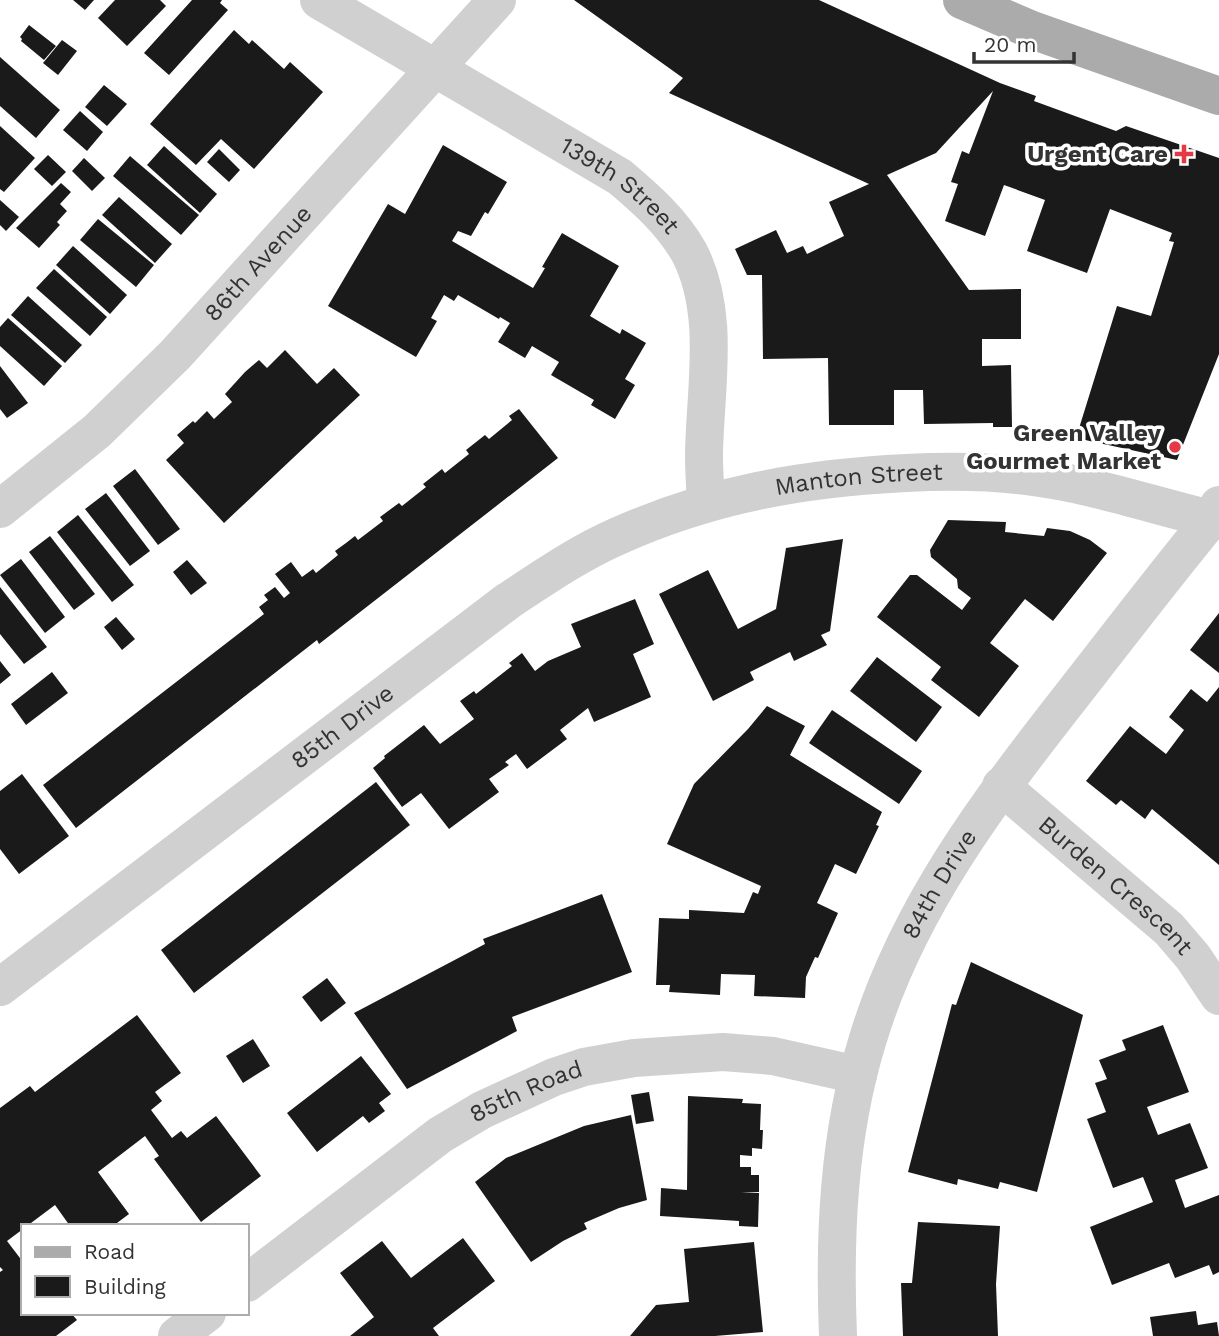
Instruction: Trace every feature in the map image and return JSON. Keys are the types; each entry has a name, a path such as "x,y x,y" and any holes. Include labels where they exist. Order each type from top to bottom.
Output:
{"main road":[{"path":"962,0 1032,30 1219,96"}],"street":[{"name":"139th Street","path":"319,0 620,177 663,216 688,251 702,288 707,314 704,456 706,503"},
{"name":"86th Avenue","path":"0,509 97,432 140,391 497,0"},
{"name":"Manton Street","path":"706,503 764,488 862,476 931,472 993,473 1069,482 1216,515"},
{"name":"85th Drive","path":"0,987 508,601 582,554 617,536 706,503"},
{"name":"84th Drive","path":"838,1336 837,1210 858,1075 877,1010 923,908 973,825 1001,786 1216,515"},
{"name":"Burden Crescent","path":"1001,786 1169,929 1193,957 1219,996"},
{"name":"85th Road","path":"248,1282 440,1135 482,1110 554,1077 584,1067 634,1058 723,1052 774,1056 858,1075"},
{"path":"177,1336 204,1315"}],"building":[{"path":"73,0 94,0 85,10"},
{"path":"115,0 160,0 166,6 127,46 98,18"},
{"path":"192,0 222,0 220,3 228,10 169,75 144,53"},
{"path":"574,0 819,0 1000,83 1036,96 1034,101 1116,131 1126,126 1219,158 1219,354 1177,460 1076,438 1117,306 1151,316 1174,242 1169,241 1172,233 1110,209 1087,273 1027,251 1045,200 1004,185 985,236 945,221 958,184 951,182 962,151 969,154 993,91 936,153 887,175 969,290 1021,289 1021,339 982,339 982,366 1011,365 1012,427 993,427 993,423 924,424 923,390 894,390 894,425 829,425 828,358 763,359 762,275 747,275 735,249 776,230 787,253 803,246 807,254 844,236 829,202 869,184 669,93 683,78"},
{"path":"29,25 56,46 44,60 21,41 20,37"},
{"path":"234,30 249,44 252,40 284,69 290,62 323,92 254,169 221,139 196,165 150,124"},
{"path":"62,40 77,51 58,75 43,63"},
{"path":"0,57 60,110 36,138 0,106"},
{"path":"104,85 127,104 107,126 85,107"},
{"path":"80,111 103,132 87,151 63,130"},
{"path":"0,126 35,158 4,192 0,189"},
{"path":"443,145 507,182 471,236 458,231 452,241 533,288 562,233 619,266 590,316 620,334 622,329 646,343 625,379 635,385 615,419 591,405 594,400 551,375 559,362 532,346 525,358 498,342 510,323 458,295 454,301 444,295 431,318 437,321 416,357 328,306 388,204 405,214"},
{"path":"164,146 217,194 200,213 147,165"},
{"path":"219,149 240,170 229,182 207,162"},
{"path":"48,155 66,172 52,186 34,169"},
{"path":"130,156 199,215 181,235 113,176"},
{"path":"84,158 105,178 92,191 72,171"},
{"path":"61,183 71,192 60,204 67,211 57,222 60,225 39,248 16,228"},
{"path":"119,197 172,244 155,263 102,215"},
{"path":"0,200 19,217 6,231 0,225"},
{"path":"98,219 154,265 136,287 80,240"},
{"path":"73,246 127,295 110,314 56,265"},
{"path":"54,269 107,317 90,336 36,288"},
{"path":"28,296 82,345 65,363 11,315"},
{"path":"8,318 62,366 44,386 0,346 0,327"},
{"path":"285,350 317,384 334,368 360,395 224,523 166,460 184,443 177,435 207,411 214,419 232,402 225,394 245,372 259,360 267,368"},
{"path":"0,366 28,403 7,418 0,409"},
{"path":"519,409 558,458 319,644 317,640 76,828 43,785 264,614 259,607 268,600 264,595 275,587 284,598 290,593 275,574 291,562 302,577 313,569 316,573 338,555 335,551 355,536 358,540 383,521 380,517 399,503 402,506 426,487 423,484 442,469 445,473 469,454 466,450 485,435 489,439 512,420 509,416"},
{"path":"135,469 180,529 158,545 113,486"},
{"path":"106,493 150,551 130,566 85,509"},
{"path":"78,515 134,585 112,602 57,532"},
{"path":"948,520 1006,522 1005,532 1044,536 1047,528 1070,531 1090,540 1107,553 1053,621 1025,599 990,643 1019,666 979,717 931,680 941,667 877,617 910,575 917,575 962,610 971,598 958,588 957,579 931,557 930,550"},
{"path":"50,536 95,594 74,610 29,552"},
{"path":"843,539 830,631 821,635 827,645 794,661 790,652 750,672 754,680 713,701 659,594 708,570 738,629 776,609 786,548"},
{"path":"21,559 65,617 45,633 0,575"},
{"path":"187,560 207,583 191,595 173,572"},
{"path":"0,587 47,647 24,664 0,634"},
{"path":"635,599 654,644 633,654 651,697 594,722 588,708 560,730 567,739 527,769 516,754 505,762 509,765 489,779 499,792 449,829 421,793 402,807 373,768 384,756 424,725 440,744 474,719 460,701 474,691 476,694 512,666 509,663 522,653 535,671 548,661 581,647 571,624"},
{"path":"1219,613 1219,673 1190,650"},
{"path":"116,617 135,639 122,650 104,627"},
{"path":"877,657 942,707 916,742 850,691"},
{"path":"0,661 11,675 0,684"},
{"path":"52,672 68,693 26,725 11,704"},
{"path":"1219,687 1219,865 1152,809 1145,819 1121,800 1116,805 1086,781 1130,726 1166,754 1184,730 1169,717 1191,689 1207,702"},
{"path":"767,706 805,726 790,755 882,812 876,825 879,826 856,874 835,864 817,903 838,913 818,958 815,957 806,977 805,998 754,996 755,975 721,974 720,995 669,992 670,985 656,985 659,918 689,919 689,910 744,913 753,892 758,894 761,886 667,844 694,784"},
{"path":"832,710 922,771 899,804 809,743"},
{"path":"22,774 69,836 19,874 0,849 0,791"},
{"path":"376,782 410,825 194,993 161,950"},
{"path":"602,894 632,972 512,1017 517,1031 407,1089 354,1013 485,944 483,939"},
{"path":"971,962 1083,1015 1037,1192 1000,1182 998,1189 958,1179 957,1185 908,1172 952,1004 956,1005"},
{"path":"327,978 346,1003 321,1022 302,997"},
{"path":"137,1015 181,1073 155,1092 162,1101 151,1110 172,1138 181,1131 187,1138 216,1116 261,1176 201,1222 154,1159 159,1156 145,1136 98,1172 129,1214 116,1224 69,1224 55,1205 30,1224 21,1224 21,1230 7,1241 21,1259 21,1315 73,1315 77,1320 56,1336 0,1336 0,1272 3,1270 0,1267 0,1108 30,1086 35,1092"},
{"path":"1163,1025 1189,1092 1147,1107 1158,1135 1190,1123 1208,1168 1175,1180 1185,1208 1219,1195 1219,1272 1213,1275 1209,1265 1175,1278 1169,1263 1112,1285 1090,1227 1153,1202 1143,1177 1113,1188 1087,1119 1106,1112 1095,1083 1107,1079 1099,1060 1126,1050 1122,1040"},
{"path":"253,1039 270,1066 243,1083 226,1056"},
{"path":"361,1056 391,1094 379,1103 385,1111 369,1123 363,1116 317,1152 287,1113"},
{"path":"649,1092 654,1121 636,1124 631,1095"},
{"path":"688,1096 743,1099 742,1103 761,1104 762,1149 752,1148 752,1156 740,1155 740,1167 751,1167 751,1175 759,1175 759,1192 741,1192 759,1193 758,1227 739,1226 739,1221 660,1216 661,1188 687,1190"},
{"path":"631,1115 647,1200 584,1223 587,1229 531,1262 475,1182 506,1158 584,1126"},
{"path":"918,1222 1000,1226 996,1284 998,1336 903,1336 901,1283 912,1283"},
{"path":"463,1238 495,1281 433,1328 439,1336 350,1336 374,1317 340,1273 382,1241 411,1278"},
{"path":"754,1242 763,1332 715,1336 630,1336 656,1305 689,1302 684,1249"},
{"path":"1196,1311 1198,1325 1217,1322 1219,1336 1153,1336 1150,1317"}],"place":[{"name":"Urgent Care","path":"1184,154"},
{"name":"Green Valley Gourmet Market","path":"1175,447"}]}
